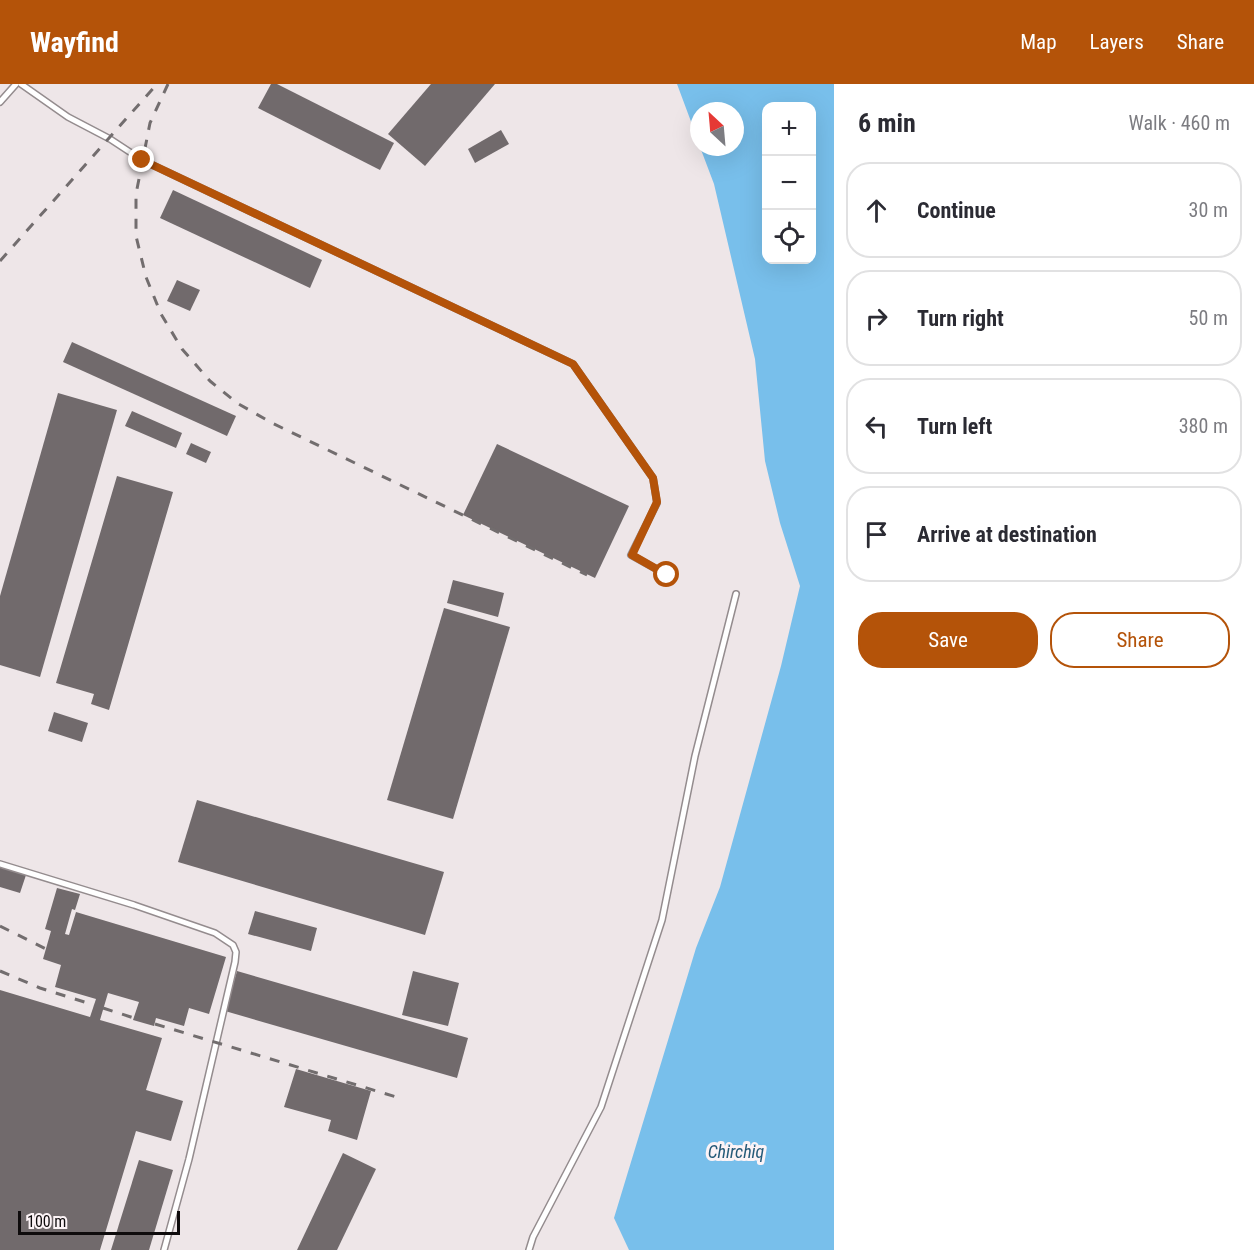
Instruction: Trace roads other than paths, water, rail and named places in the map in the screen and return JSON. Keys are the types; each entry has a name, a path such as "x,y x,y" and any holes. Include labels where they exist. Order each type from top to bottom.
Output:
{"lane":[{"path":"0,102 16,84"},
{"path":"21,84 68,117 110,139 142,160 573,364 653,478 657,502 632,555 667,575"},
{"path":"529,1250 533,1237 601,1107 658,931 695,756 736,594"},
{"path":"0,864 134,905 215,933 233,945 236,952 189,1159 164,1250"}],"water":[{"name":"Chirchiq","path":"677,84 834,84 834,1250 629,1250 614,1218 696,948 720,887 781,666 800,586 780,523 765,461 755,359 714,184 703,156 744,156 744,102 690,102 690,119"}],"railway":[{"path":"0,261 157,84"},
{"path":"168,84 150,123 136,194 136,236 146,277 161,314 182,349 210,381 237,403 272,423 587,575"},
{"path":"0,926 46,949"},
{"path":"0,971 40,988 94,1005"},
{"path":"103,1008 134,1018"},
{"path":"155,1024 403,1099"}]}
